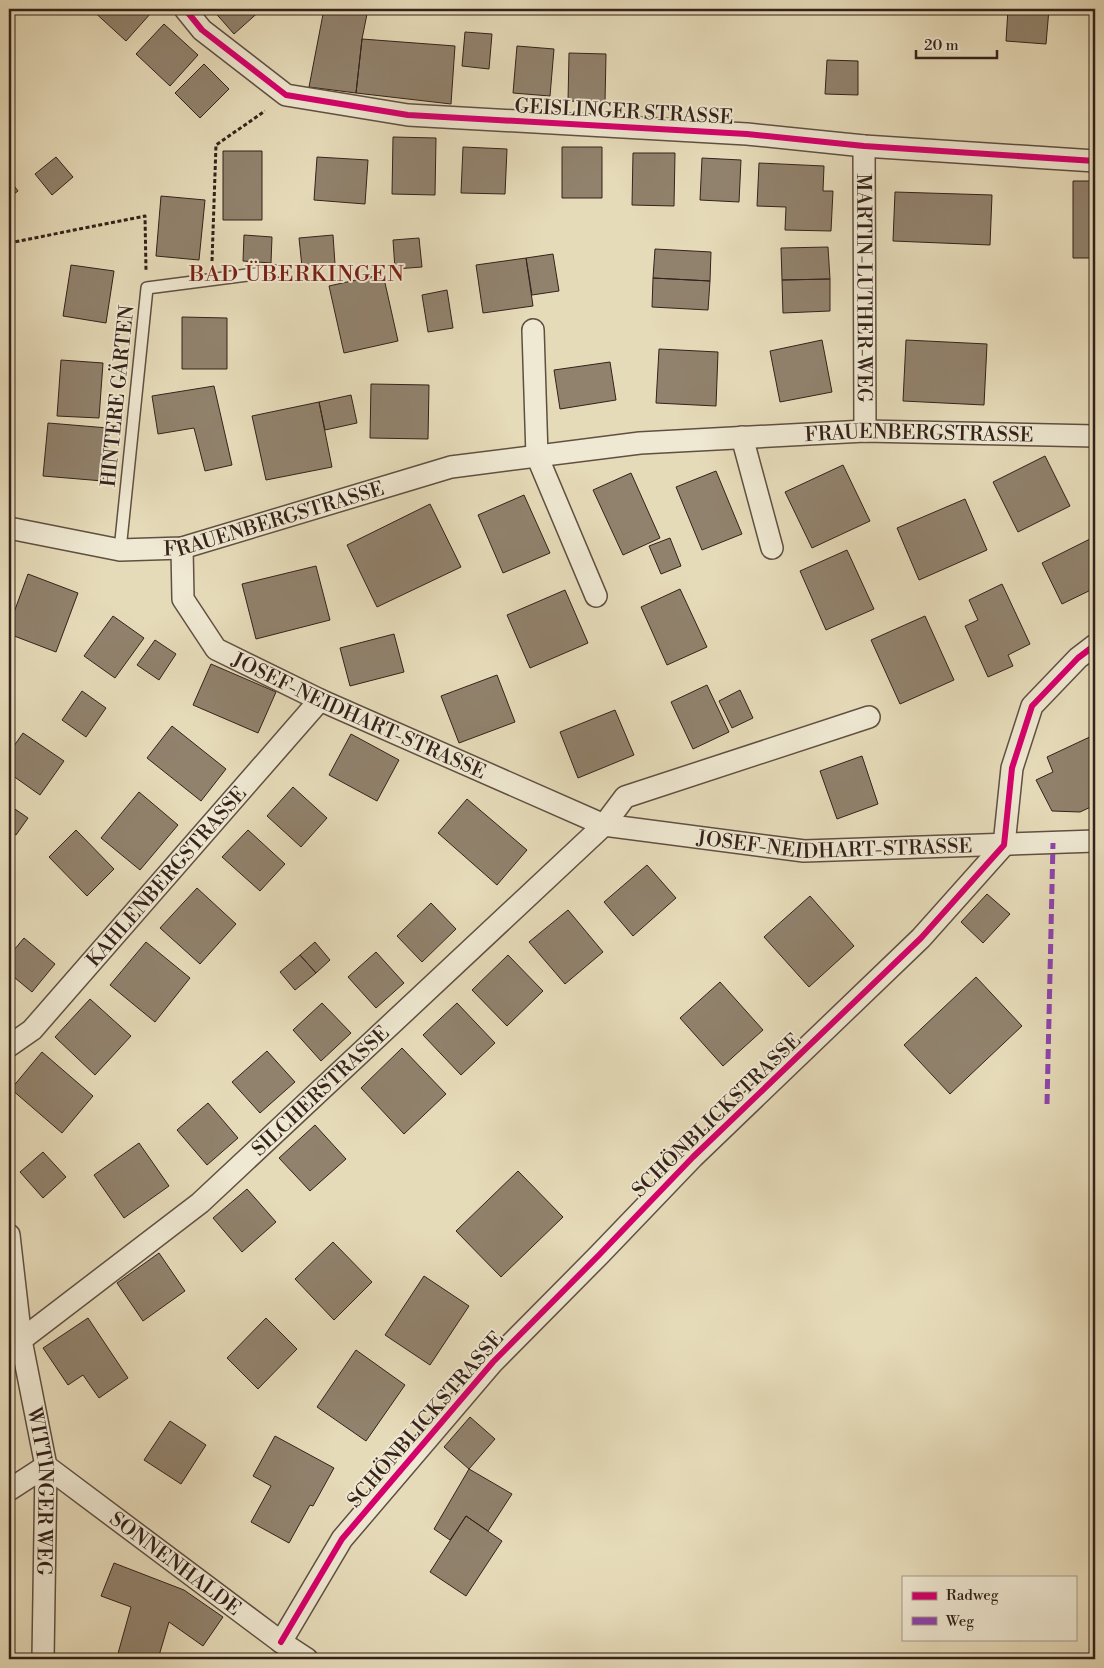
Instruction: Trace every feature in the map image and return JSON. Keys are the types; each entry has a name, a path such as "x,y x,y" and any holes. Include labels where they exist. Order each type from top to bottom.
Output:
{"street":[{"name":"GEISLINGER STRASSE","path":"185,9 202,30 286,95 408,115 747,134 864,146 1095,161"},
{"name":"MARTIN-LUTHER-WEG","path":"864,146 865,431"},
{"path":"533,330 537,456 596,596"},
{"name":"FRAUENBERGSTRASSE","path":"9,528 120,550 182,548 451,467 640,443 865,431 1095,436"},
{"path":"742,437 772,548"},
{"name":"JOSEF-NEIDHART-STRASSE","path":"182,548 183,599 216,649 320,700 604,825 804,851 1095,841"},
{"path":"1004,845 1012,768 1032,706 1078,658 1095,645"},
{"name":"KAHLENBERGSTRASSE","path":"9,1046 32,1030 320,700"},
{"path":"604,825 625,797 869,717"},
{"name":"SILCHERSTRASSE","path":"21,1340 200,1203 604,825"},
{"name":"SCHÖNBLICKSTRASSE","path":"281,1642 342,1539 493,1362 693,1157 922,938 1004,845"},
{"name":"WITTINGER WEG","path":"9,1235 21,1340 46,1466 43,1659"},
{"path":"9,1490 46,1466"},
{"name":"SONNENHALDE","path":"46,1466 281,1642 308,1659"}],"lane":[{"name":"HINTERE GÄRTEN","path":"120,550 147,288 278,271"}],"path":[{"path":"212,279 216,145 236,133 286,95"},
{"path":"9,243 145,216 147,288"}],"building":[{"path":"91,9 146,9 151,13 126,41"},
{"path":"212,9 262,9 234,34"},
{"path":"324,9 368,9 362,39 356,93 309,87"},
{"path":"1008,9 1049,9 1046,44 1006,41"},
{"path":"164,24 198,55 170,86 136,54"},
{"path":"465,32 492,34 489,69 462,66"},
{"path":"362,39 455,46 451,104 356,93"},
{"path":"517,46 554,49 550,96 513,93"},
{"path":"569,53 606,54 605,102 568,101"},
{"path":"827,60 858,61 858,95 825,94"},
{"path":"204,64 229,89 200,118 175,93"},
{"path":"393,137 436,138 435,195 392,194"},
{"path":"463,147 507,149 505,194 461,193"},
{"path":"562,147 602,147 602,198 562,198"},
{"path":"223,151 262,151 262,220 223,220"},
{"path":"633,153 675,153 674,206 632,205"},
{"path":"56,157 73,177 52,195 35,174"},
{"path":"317,157 368,160 365,204 314,200"},
{"path":"702,158 741,160 739,202 700,200"},
{"path":"759,163 824,166 823,191 833,191 831,231 785,230 786,207 757,206"},
{"path":"9,179 18,191 9,198"},
{"path":"1073,181 1095,181 1095,258 1073,258"},
{"path":"895,192 992,195 990,245 893,241"},
{"path":"161,196 205,200 199,260 156,256"},
{"path":"244,235 272,237 271,263 243,261"},
{"path":"333,235 335,264 302,267 299,238"},
{"path":"419,238 422,267 395,269 393,240"},
{"path":"828,247 830,279 782,280 781,248"},
{"path":"655,249 711,252 710,281 653,278"},
{"path":"553,254 559,291 532,295 526,258"},
{"path":"526,258 533,306 483,313 476,265"},
{"path":"71,265 114,271 106,323 63,316"},
{"path":"383,274 398,341 344,353 329,286"},
{"path":"653,278 710,281 708,310 652,307"},
{"path":"830,279 830,311 783,313 782,280"},
{"path":"447,290 453,328 428,332 422,295"},
{"path":"182,317 227,318 227,369 182,369"},
{"path":"822,340 832,392 780,402 770,351"},
{"path":"906,340 987,344 984,405 903,401"},
{"path":"659,349 718,352 716,406 656,403"},
{"path":"61,360 103,363 99,418 57,416"},
{"path":"610,362 616,400 560,409 554,370"},
{"path":"371,384 429,385 428,439 370,438"},
{"path":"214,386 232,465 205,471 194,428 158,434 152,396"},
{"path":"351,395 357,423 325,430 319,402"},
{"path":"319,402 332,467 266,480 252,416"},
{"path":"48,423 108,428 103,481 43,476"},
{"path":"1045,456 1070,506 1018,532 993,482"},
{"path":"843,465 870,521 812,548 785,492"},
{"path":"716,471 742,534 702,550 676,487"},
{"path":"631,473 660,538 623,555 593,490"},
{"path":"524,495 550,553 503,573 478,515"},
{"path":"965,499 987,550 919,580 897,528"},
{"path":"430,504 461,567 377,607 347,545"},
{"path":"670,538 681,566 661,574 649,546"},
{"path":"1090,539 1095,551 1095,588 1062,604 1042,563"},
{"path":"847,550 874,609 826,630 800,571"},
{"path":"316,566 330,620 256,639 242,584"},
{"path":"28,574 78,593 56,652 9,634 9,626"},
{"path":"1002,584 1030,644 1008,655 1013,666 988,677 965,626 978,620 969,600"},
{"path":"680,589 707,647 667,665 641,607"},
{"path":"565,590 588,643 530,668 507,615"},
{"path":"113,616 144,638 115,678 84,656"},
{"path":"925,616 954,680 900,704 871,640"},
{"path":"394,634 404,672 350,686 340,648"},
{"path":"155,640 176,654 159,680 137,665"},
{"path":"211,664 276,692 258,733 193,705"},
{"path":"497,675 515,722 459,743 441,696"},
{"path":"707,685 729,732 693,749 671,702"},
{"path":"740,690 753,718 732,728 719,701"},
{"path":"82,691 106,708 86,737 62,720"},
{"path":"615,710 634,755 578,778 560,732"},
{"path":"172,726 226,769 201,801 147,758"},
{"path":"23,733 64,761 40,795 9,773 9,753"},
{"path":"351,734 399,760 377,801 329,775"},
{"path":"1094,735 1095,805 1080,812 1052,811 1036,780 1053,772 1047,757"},
{"path":"862,756 878,804 837,819 820,771"},
{"path":"293,787 327,818 301,847 267,816"},
{"path":"139,792 178,825 140,870 101,838"},
{"path":"467,799 527,850 497,885 438,833"},
{"path":"9,805 28,818 16,835 9,830"},
{"path":"76,830 114,869 87,896 49,857"},
{"path":"248,830 285,864 260,891 222,857"},
{"path":"647,865 676,898 633,936 604,902"},
{"path":"197,888 236,924 200,964 160,928"},
{"path":"987,894 1010,914 983,943 961,922"},
{"path":"810,896 854,946 809,987 764,937"},
{"path":"431,903 456,929 422,962 397,936"},
{"path":"568,910 603,952 565,984 529,942"},
{"path":"24,938 55,964 32,992 9,973 9,956"},
{"path":"146,942 190,978 155,1022 110,985"},
{"path":"315,942 330,960 316,973 300,955"},
{"path":"376,952 404,983 376,1008 348,977"},
{"path":"300,955 316,973 295,990 280,972"},
{"path":"508,955 543,991 507,1026 472,990"},
{"path":"976,977 1022,1026 950,1094 904,1045"},
{"path":"720,982 763,1030 723,1066 680,1018"},
{"path":"90,999 131,1036 95,1075 55,1037"},
{"path":"322,1003 351,1033 321,1061 293,1030"},
{"path":"457,1003 495,1043 461,1075 423,1035"},
{"path":"402,1048 446,1094 404,1134 361,1088"},
{"path":"267,1051 295,1082 260,1113 232,1082"},
{"path":"42,1052 93,1096 62,1133 11,1089"},
{"path":"208,1103 238,1138 207,1165 177,1130"},
{"path":"315,1125 346,1159 310,1191 279,1158"},
{"path":"139,1143 169,1186 124,1218 94,1175"},
{"path":"43,1152 66,1177 43,1198 20,1172"},
{"path":"518,1171 563,1217 501,1277 456,1231"},
{"path":"247,1189 276,1222 242,1252 213,1218"},
{"path":"333,1242 372,1282 334,1320 295,1279"},
{"path":"159,1253 185,1291 143,1321 117,1283"},
{"path":"424,1276 469,1306 430,1365 385,1335"},
{"path":"88,1318 128,1378 99,1398 83,1375 68,1385 43,1348"},
{"path":"266,1318 297,1349 258,1389 227,1358"},
{"path":"356,1350 405,1385 366,1441 317,1407"},
{"path":"470,1417 495,1439 469,1469 444,1447"},
{"path":"170,1421 206,1445 181,1484 144,1460"},
{"path":"275,1436 334,1468 313,1506 310,1505 289,1543 251,1522 271,1486 253,1476"},
{"path":"469,1469 512,1494 488,1531 466,1516 450,1540 434,1529"},
{"path":"466,1516 502,1541 466,1596 430,1572"},
{"path":"114,1563 184,1590 223,1617 203,1646 169,1622 158,1659 126,1659 117,1657 131,1607 101,1596"}],"marked path":[{"path":"1047,1104 1053,843"}],"cycle path":[{"path":"185,9 202,30 286,95 408,115 747,134 864,146 1095,161"},
{"path":"281,1642 342,1539 493,1362 693,1157 921,938 1004,845 1012,768 1032,706 1078,658 1095,645"}],"district":[{"name":"BAD ÜBERKINGEN","path":"297,273"}]}
